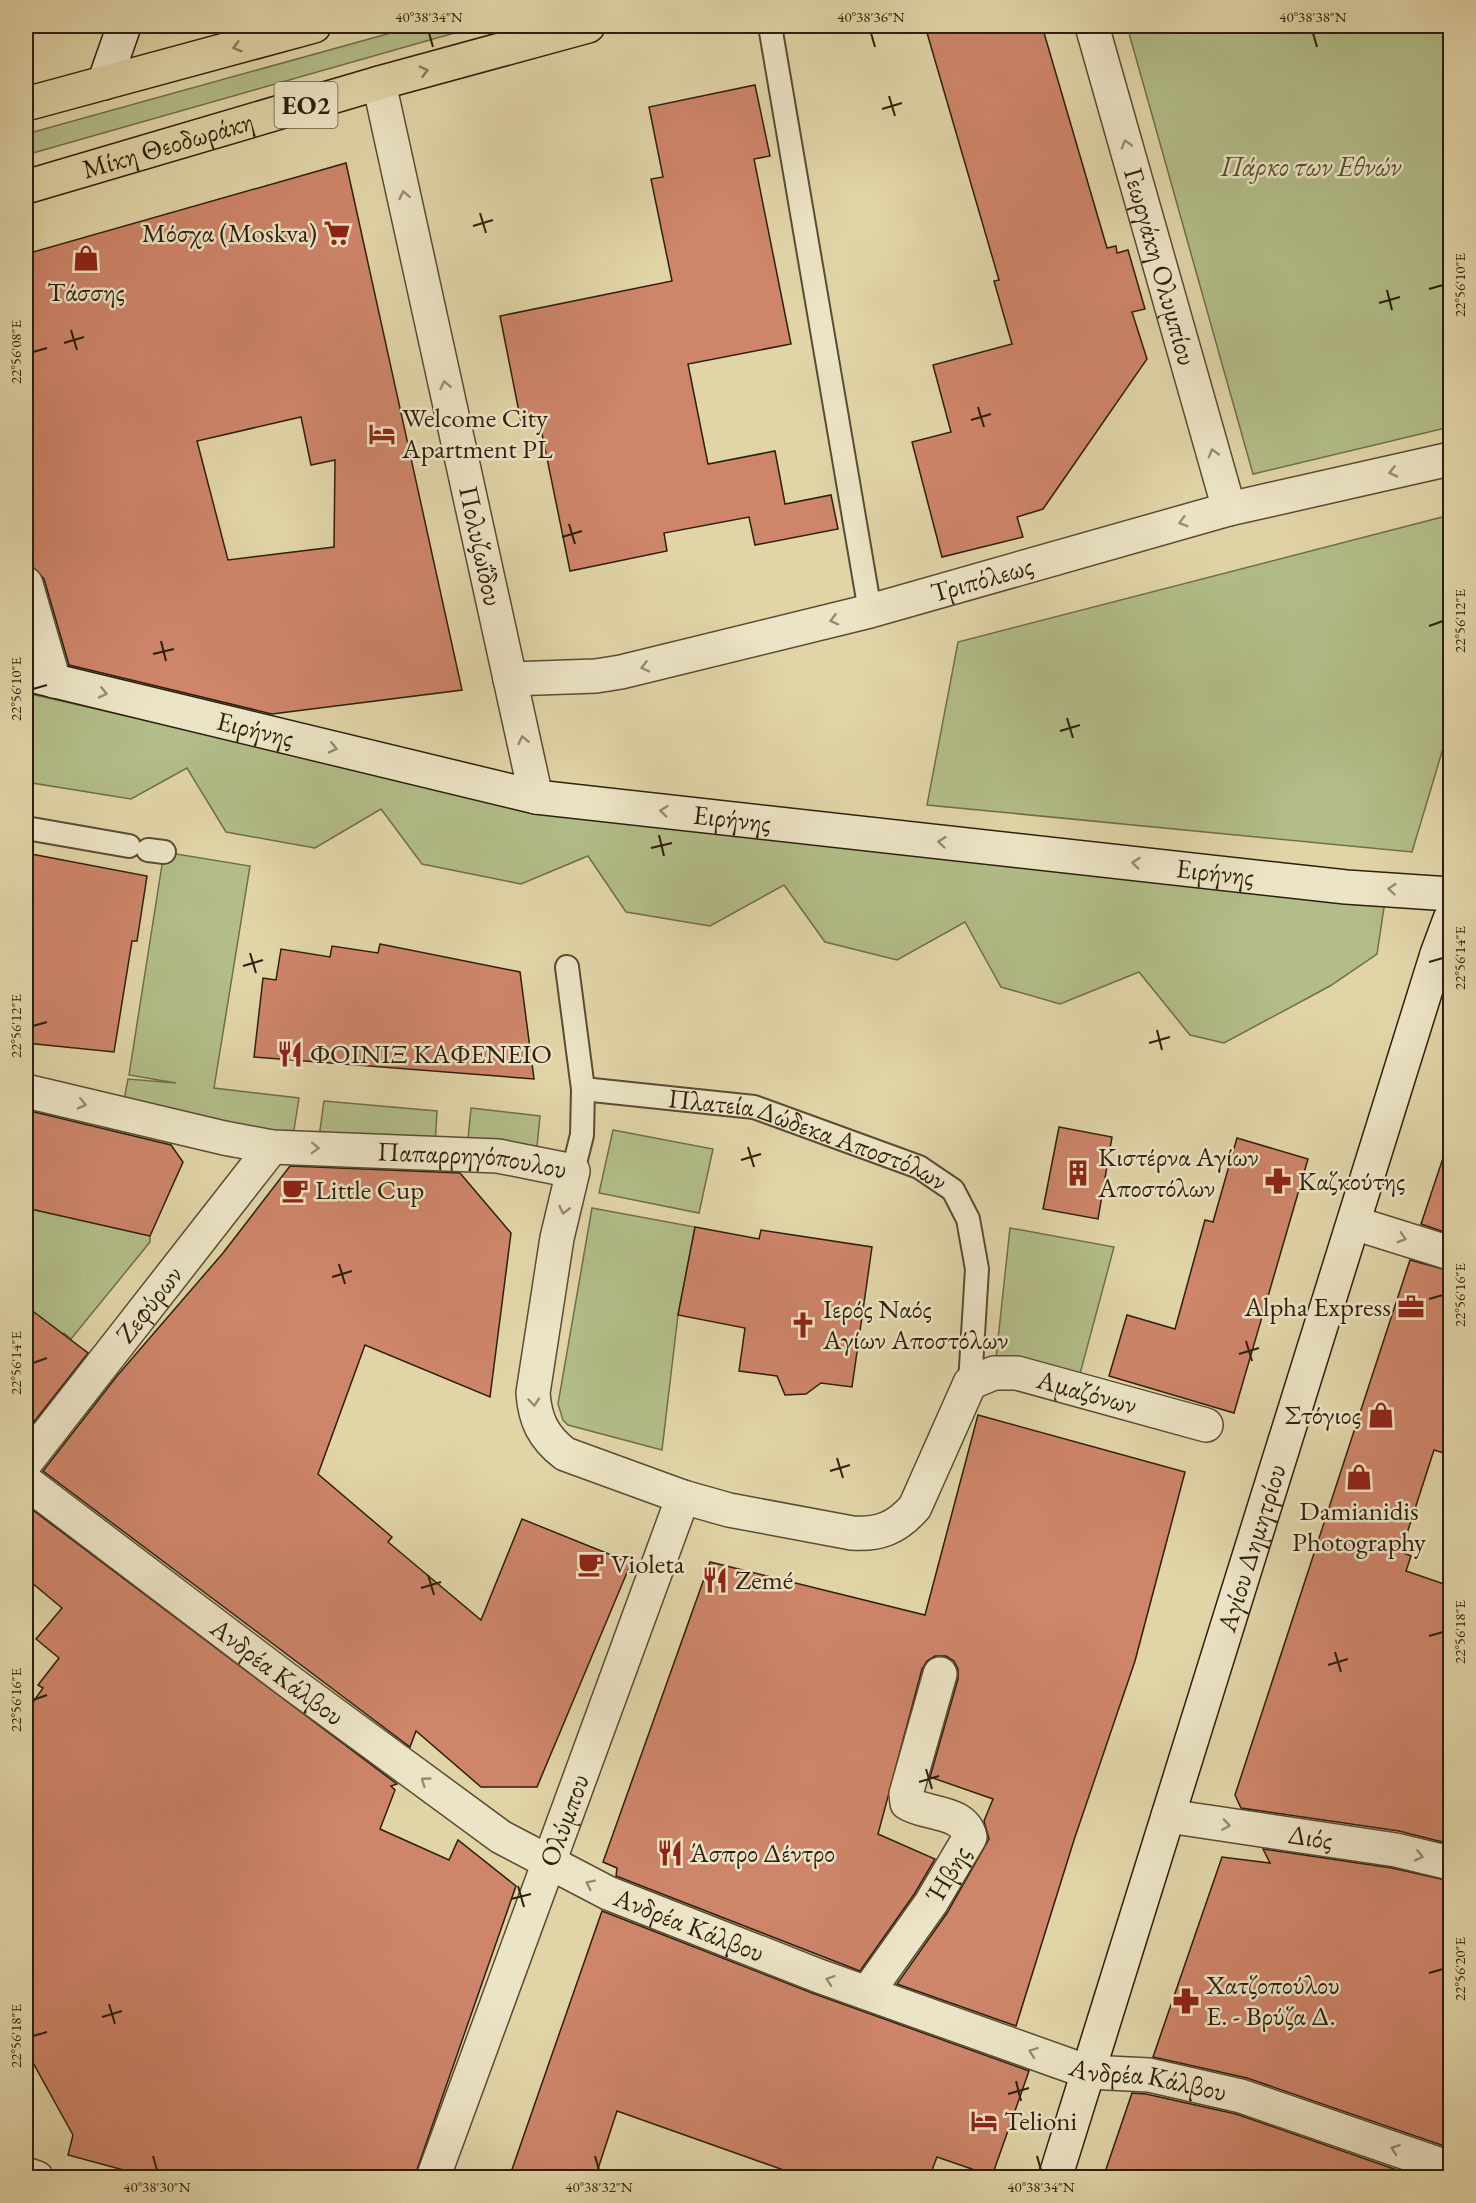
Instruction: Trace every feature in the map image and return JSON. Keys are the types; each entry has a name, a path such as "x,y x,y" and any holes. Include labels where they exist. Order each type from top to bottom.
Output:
{"highway":[{"path":"26,104 314,26"},
{"name":"Μίκη Θεοδωράκη","path":"26,187 379,83 588,26"}],"street":[{"path":"104,83 124,26"},
{"name":"Γεωργάκη Ολυμπίου","path":"1092,26 1229,509"},
{"name":"Πολυζωΐδου","path":"379,83 536,797"},
{"name":"Τριπόλεως","path":"510,679 596,676 621,672 870,611 1229,509 1450,459"},
{"path":"26,584 40,678"},
{"name":"Ειρήνης","path":"40,678 536,797 1346,886 1450,894"},
{"name":"Αγίου Δημητρίου","path":"1055,2178 1450,919"},
{"name":"Παπαρρηγόπουλου","path":"26,1091 224,1138 272,1147 498,1156 573,1171 557,1238 533,1393 537,1419 550,1443 565,1454 683,1497"},
{"name":"Ζεφύρων","path":"26,1462 272,1147"},
{"path":"1354,1223 1450,1253"},
{"name":"Αμαζόνων","path":"969,1383 994,1373 1017,1373 1206,1425"},
{"name":"Πλατεία Δώδεκα Αποστόλων","path":"683,1497 729,1510 852,1533 870,1534 887,1530 903,1521 915,1507 969,1383"},
{"name":"Ανδρέα Κάλβου","path":"26,1482 482,1823 549,1864 608,1893 867,1993 1088,2072 1149,2075 1241,2096 1450,2168"},
{"name":"Ολύμπου","path":"433,2178 683,1497"},
{"name":"Ήβης","path":"867,1993 931,1903 970,1837 968,1828 960,1820 907,1803 906,1794 940,1674"},
{"name":"Διός","path":"1168,1816 1396,1850 1450,1863"},
{"path":"26,2174 37,2178"}],"lane":[{"path":"770,26 870,611"},
{"path":"26,828 147,849"},
{"path":"567,967 583,1089 582,1135 573,1171"},
{"name":"Πλατεία Δώδεκα Αποστόλων","path":"583,1089 754,1107 919,1167 953,1190 968,1219 977,1269 969,1383"}],"green space":[{"path":"416,26 479,26 26,155 26,134"},
{"name":"Πάρκο των Εθνών","path":"1127,26 1450,26 1450,427 1253,474"},
{"path":"1450,515 1450,725 1412,852 927,805 958,642"},
{"path":"26,693 535,809 1385,901 1377,954 1330,986 1224,1043 1190,1035 1139,972 1060,1004 1001,987 965,922 897,960 825,942 784,885 710,926 626,912 588,856 521,884 422,864 381,809 315,848 226,832 187,768 131,799 26,782"},
{"path":"164,852 250,866 214,1088 299,1098 293,1136 228,1125 124,1100 128,1079 176,1083 129,1075"},
{"path":"324,1101 437,1111 435,1145 319,1137"},
{"path":"471,1108 540,1116 536,1157 467,1149"},
{"path":"613,1130 713,1149 699,1213 599,1193"},
{"path":"26,1208 150,1236 150,1242 71,1339 64,1333 62,1335 26,1306"},
{"path":"592,1208 695,1227 678,1315 662,1450 568,1425 563,1420 558,1404"},
{"path":"1010,1228 1114,1247 1080,1374 996,1358"}],"building":[{"path":"925,26 1042,26 1107,248 1116,246 1117,253 1128,250 1145,309 1132,312 1147,359 1043,509 1017,517 1023,537 942,557 912,442 951,432 933,365 1012,344 994,281 999,280"},
{"path":"755,85 770,156 754,159 791,344 688,364 708,464 775,451 785,504 831,495 838,529 755,545 749,517 664,533 667,551 570,571 539,419 521,422 500,316 672,281 651,179 663,177 649,107"},
{"path":"346,163 462,690 272,714 69,665 44,579 33,567 26,540 26,254","holes":["301,417 311,465 335,460 334,547 228,560 197,441"]},
{"path":"26,853 147,876 137,941 132,941 114,1052 26,1043"},
{"path":"380,944 520,972 534,1079 254,1057 263,978 276,980 281,949 330,957 332,946 378,953"},
{"path":"26,1110 171,1145 183,1162 150,1236 26,1208"},
{"name":"Κιστέρνα Αγίων Αποστόλων","path":"1059,1127 1112,1137 1098,1219 1043,1209"},
{"path":"1237,1138 1308,1159 1234,1413 1109,1376 1127,1315 1175,1329 1205,1220 1213,1222"},
{"path":"1443,1158 1450,1159 1450,1234 1421,1224"},
{"path":"290,1166 460,1173 511,1233 490,1397 365,1345 318,1474 392,1537 388,1542 481,1620 522,1519 631,1563 537,1787 481,1787 416,1731 410,1747 43,1471 117,1376 223,1253"},
{"name":"Ιερός Ναός Αγίων Αποστόλων","path":"695,1227 759,1239 761,1230 872,1247 852,1387 821,1383 806,1394 785,1395 777,1376 739,1371 745,1328 678,1315"},
{"path":"1410,1260 1450,1271 1450,1455 1434,1450 1401,1552 1411,1556 1406,1571 1450,1586 1450,1844 1399,1831 1241,1808 1235,1795"},
{"path":"26,1306 88,1353 26,1432"},
{"path":"978,1415 1185,1472 1135,1661 1074,1840 1016,2026 897,1984 947,1913 989,1839 984,1821 993,1799 930,1777 958,1679 958,1669 954,1661 946,1656 935,1656 927,1661 922,1669 878,1834 935,1859 915,1893 860,1971 616,1876 617,1868 603,1862 710,1562 925,1615"},
{"path":"26,1505 397,1784 391,1786 395,1790 380,1829 449,1860 458,1840 516,1886 414,2178 153,2178 68,2155 73,2135 26,2050 26,1712 43,1688 38,1685 59,1658 36,1639 62,1608 26,1578"},
{"path":"1263,1849 1392,1868 1450,1881 1450,2148 1247,2078 1153,2057 1222,1857 1270,1863"},
{"path":"602,1911 812,1993 1029,2071 992,2176 937,2157 929,2178 806,2178 617,2111 595,2178 509,2178"},
{"path":"1132,2093 1236,2114 1420,2178 1103,2178"}],"place":[{"name":"Μόσχα (Moskva)","path":"337,233"},
{"name":"Τάσσης","path":"86,258"},
{"name":"Welcome City Apartment PL","path":"382,434"},
{"name":"ΦΟΙΝΙΞ ΚΑΦΕΝΕΙΟ","path":"290,1054"},
{"name":"Κιστέρνα Αγίων Αποστόλων","path":"1078,1173"},
{"name":"Καζκούτης","path":"1278,1181"},
{"name":"Little Cup","path":"295,1190"},
{"name":"Alpha Express","path":"1411,1307"},
{"name":"Ιερός Ναός Αγίων Αποστόλων","path":"803,1325"},
{"name":"Στόγιος","path":"1381,1415"},
{"name":"Damianidis Photography","path":"1359,1477"},
{"name":"Violeta","path":"591,1564"},
{"name":"Zemé","path":"715,1580"},
{"name":"Άσπρο Δέντρο","path":"670,1853"},
{"name":"Χατζοπούλου Ε. - Βρύζα Δ.","path":"1186,2001"},
{"name":"Telioni","path":"984,2121"}]}
